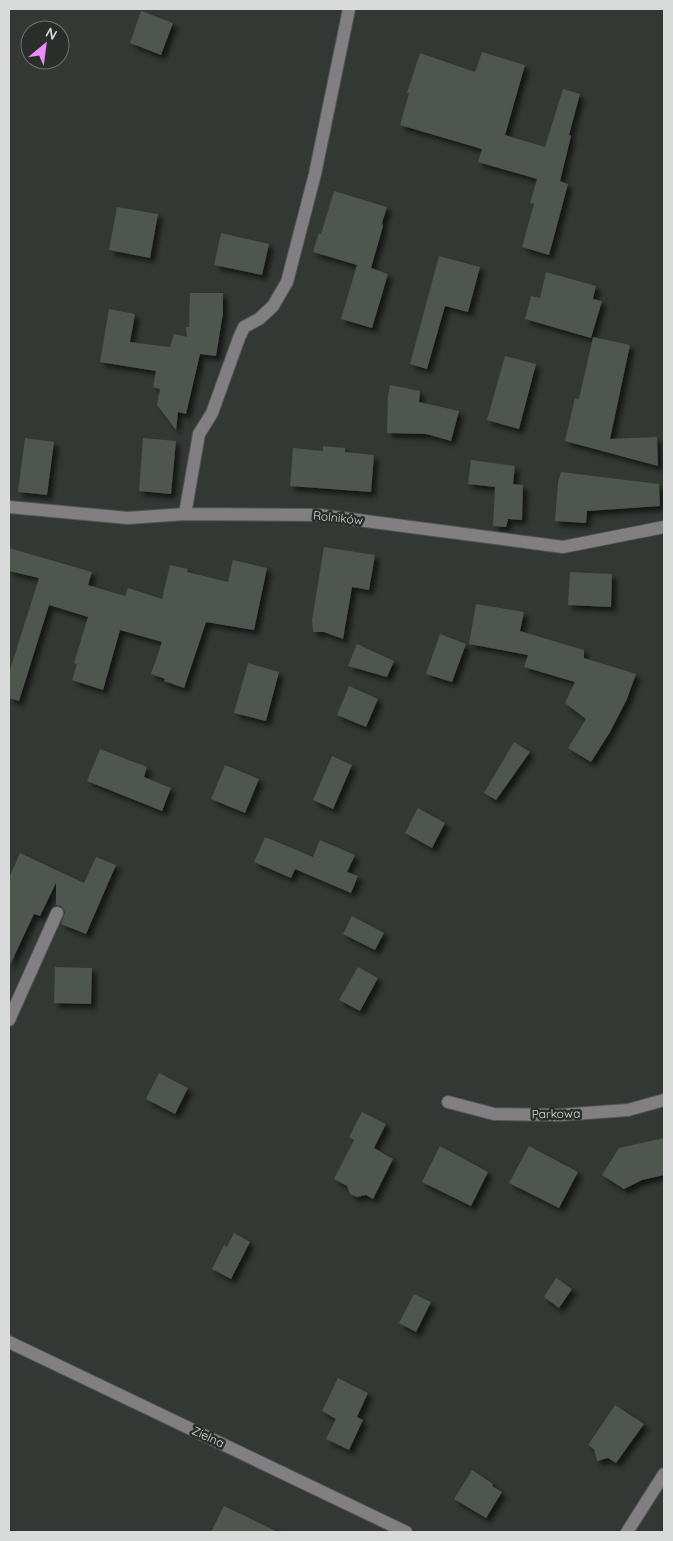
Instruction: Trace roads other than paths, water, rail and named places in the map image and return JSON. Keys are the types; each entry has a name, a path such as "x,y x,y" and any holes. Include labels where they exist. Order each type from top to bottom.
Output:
{"street":[{"path":"185,514 198,434 212,412 239,338 244,327 259,319 273,306 287,282 315,174 349,9"},
{"name":"Rolników","path":"9,507 128,518 185,514 320,515 563,546 664,527"},
{"path":"9,1020 57,913"},
{"name":"Parkowa","path":"448,1102 494,1114 560,1115 628,1110 664,1100"},
{"name":"Zielna","path":"9,1342 406,1532"},
{"path":"627,1532 664,1474"}]}
